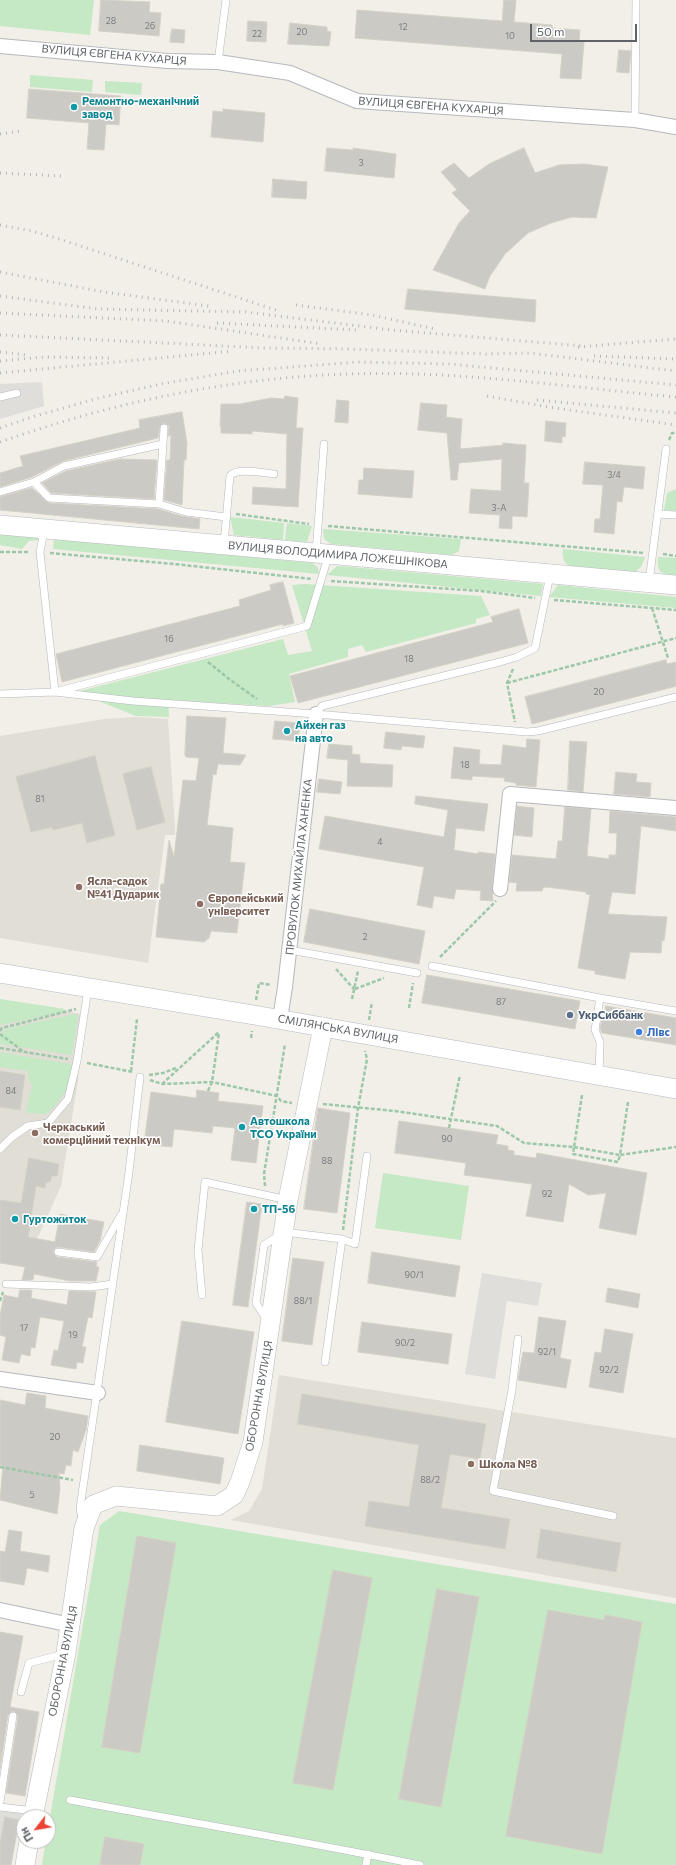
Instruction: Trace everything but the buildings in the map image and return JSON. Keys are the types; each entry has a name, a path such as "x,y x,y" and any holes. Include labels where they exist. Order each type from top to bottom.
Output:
{"street":[{"name":"ВУЛИЦЯ ЄВГЕНА КУХАРЦЯ","path":"0,46 167,61 218,62 290,73 357,101 635,120 676,127"},
{"name":"ВУЛИЦЯ ВОЛОДИМИРА ЛОЖЕШНІКОВА","path":"0,525 676,584"},
{"name":"ПРОВУЛОК МИХАЙЛА ХАНЕНКА","path":"280,1020 290,950 316,714"},
{"path":"500,890 510,794 676,808"},
{"name":"СМІЛЯНСЬКА ВУЛИЦЯ","path":"0,972 676,1089"},
{"name":"ОБОРОННА ВУЛИЦЯ","path":"34,1809 71,1625 84,1528 93,1505 116,1496 217,1506 234,1495 240,1482 253,1442 288,1200 323,1027"},
{"path":"0,1379 98,1393"},
{"path":"0,1610 71,1625"},
{"path":"25,1865 28,1849"}],"lane":[{"path":"218,62 226,0"},
{"path":"635,120 636,0"},
{"path":"0,397 17,393"},
{"path":"159,504 164,428"},
{"path":"0,492 34,482 64,466 163,444"},
{"path":"55,692 307,626 322,580 323,553 318,525 324,444"},
{"path":"648,582 666,450"},
{"path":"224,544 229,479 232,473 238,471 274,474"},
{"path":"34,482 49,498 159,504 186,512 226,515"},
{"path":"658,514 676,515"},
{"path":"44,528 40,552 55,692"},
{"path":"316,714 322,706 517,657 535,648 550,574"},
{"path":"0,694 55,692 133,701 316,714 514,732 538,731 676,697"},
{"path":"290,950 416,973"},
{"path":"432,966 676,1011"},
{"path":"0,1149 12,1137 28,1126 48,1123 68,1099 77,1061 89,987"},
{"path":"599,1076 600,1042 595,1030 600,998"},
{"path":"84,1528 80,1508 130,1172 140,1077"},
{"path":"284,1232 342,1238 355,1244 367,1156"},
{"path":"202,1295 198,1250 205,1182 288,1200"},
{"path":"58,1252 97,1257 123,1212"},
{"path":"325,1362 342,1238"},
{"path":"6,1284 91,1287 113,1284"},
{"path":"518,1339 512,1390 493,1491 613,1516"},
{"path":"21,1692 29,1663 66,1653"},
{"path":"0,1802 13,1716"},
{"path":"70,1800 368,1854 420,1865"},
{"path":"0,1807 16,1810"},
{"path":"366,1865 368,1854"}],"path":[{"path":"226,515 318,525 676,556"},
{"path":"0,552 40,552 174,564 322,580 481,591 546,599 676,610"},
{"path":"652,608 668,658"},
{"path":"507,683 676,638"},
{"path":"201,655 229,679 278,711"},
{"path":"514,732 516,723 507,683 517,657"},
{"path":"432,966 481,914 494,903 500,890"},
{"path":"324,955 355,989"},
{"path":"355,989 405,971"},
{"path":"409,1008 416,973"},
{"path":"256,1002 259,983"},
{"path":"352,999 355,989"},
{"path":"368,1020 372,1002"},
{"path":"0,1031 2,1028 77,1008"},
{"path":"131,1071 137,1019"},
{"path":"251,1038 252,1030"},
{"path":"162,1084 219,1032 212,1082 208,1091"},
{"path":"0,1034 24,1052"},
{"path":"270,1196 266,1189 264,1174 285,1044"},
{"path":"342,1238 358,1108 367,1060"},
{"path":"140,1077 163,1073 179,1067"},
{"path":"449,1128 460,1075"},
{"path":"628,1102 620,1155 618,1162 572,1154 574,1147 620,1155 676,1147"},
{"path":"594,1163 595,1158"},
{"path":"0,1467 84,1481"}],"shaded area":[{"path":"42,382 44,406 0,419 0,384"},
{"name":"Ясла-садок №41 Дударик","path":"137,717 168,719 175,828 175,835 165,835 148,963 0,938 0,736 104,719"},
{"name":"Черкаський комерційний технікум","path":"0,999 81,1014 78,1081 61,1186 34,1246 0,1241"},
{"path":"482,1273 542,1283 538,1306 507,1301 495,1379 465,1374"},
{"name":"Школа №8","path":"279,1375 676,1438 676,1598 231,1520 249,1511 262,1489"},
{"path":"0,1809 16,1812 16,1839 11,1865 0,1865"}],"green space":[{"path":"0,0 94,0 90,35 0,26"},
{"path":"30,75 93,80 92,92 30,87"},
{"path":"105,81 142,83 141,95 105,92"},
{"path":"676,489 676,511 664,510 667,493"},
{"path":"230,517 284,523 283,540 234,535"},
{"path":"287,523 312,526 307,542 285,540"},
{"path":"323,529 461,539 459,551 452,555 331,544 324,539"},
{"path":"0,535 38,537 39,540 29,541 22,549 0,545"},
{"path":"54,539 313,563 318,568 319,574 53,549"},
{"path":"563,549 645,557 641,567 635,572 574,567 565,563"},
{"path":"658,557 676,558 676,576 663,573 659,570"},
{"path":"337,566 543,584 541,596 327,575"},
{"path":"305,584 481,596 490,615 476,619 476,623 366,652 362,645 348,649 348,657 289,674 295,702 269,706 168,700 169,717 136,716 76,692 283,639 288,655 312,651 292,585"},
{"path":"558,585 676,597 676,608 549,597"},
{"path":"0,999 65,1009 63,1012 0,1025"},
{"path":"74,1014 78,1016 72,1055 0,1044 0,1035 6,1029"},
{"path":"0,1052 71,1064 70,1078 65,1092 51,1110 46,1114 28,1113 26,1111 32,1086 28,1078 28,1071 0,1067"},
{"path":"383,1173 469,1186 461,1240 375,1228"},
{"path":"119,1511 676,1604 676,1865 42,1865 45,1849 56,1849 56,1809 51,1809 100,1525"}],"railway":[{"path":"0,134 21,131"},
{"path":"0,173 61,176"},
{"path":"0,225 32,231 56,238 276,310"},
{"path":"0,272 104,292 209,306"},
{"path":"0,296 98,309 246,312 391,330 583,346"},
{"path":"296,305 372,315 435,329"},
{"path":"0,313 166,321 322,344"},
{"path":"217,323 357,330"},
{"path":"0,335 265,348 348,349 486,354 530,353 676,371"},
{"path":"578,347 676,339"},
{"path":"0,373 233,351"},
{"path":"0,352 27,355"},
{"path":"594,356 676,359"},
{"path":"0,361 45,357 112,358"},
{"path":"0,428 32,417 99,398 161,384 238,371 358,362 449,364 676,385"},
{"path":"0,442 84,415 127,404 214,387 302,376 388,373 429,374 512,380 676,397"},
{"path":"487,396 548,407 676,425"},
{"path":"537,400 676,413"}],"place":[{"name":"Ремонтно-механічний завод","path":"74,107"},
{"name":"Айхен газ на авто","path":"287,731"},
{"name":"Ясла-садок №41 Дударик","path":"79,887"},
{"name":"Європейський університет","path":"200,904"},
{"name":"УкрСиббанк","path":"570,1015"},
{"name":"Лівс","path":"639,1032"},
{"name":"Автошкола ТСО України","path":"242,1127"},
{"name":"Черкаський комерційний технікум","path":"35,1133"},
{"name":"ТП-56","path":"254,1209"},
{"name":"Гуртожиток","path":"15,1219"},
{"name":"Школа №8","path":"471,1464"}]}
